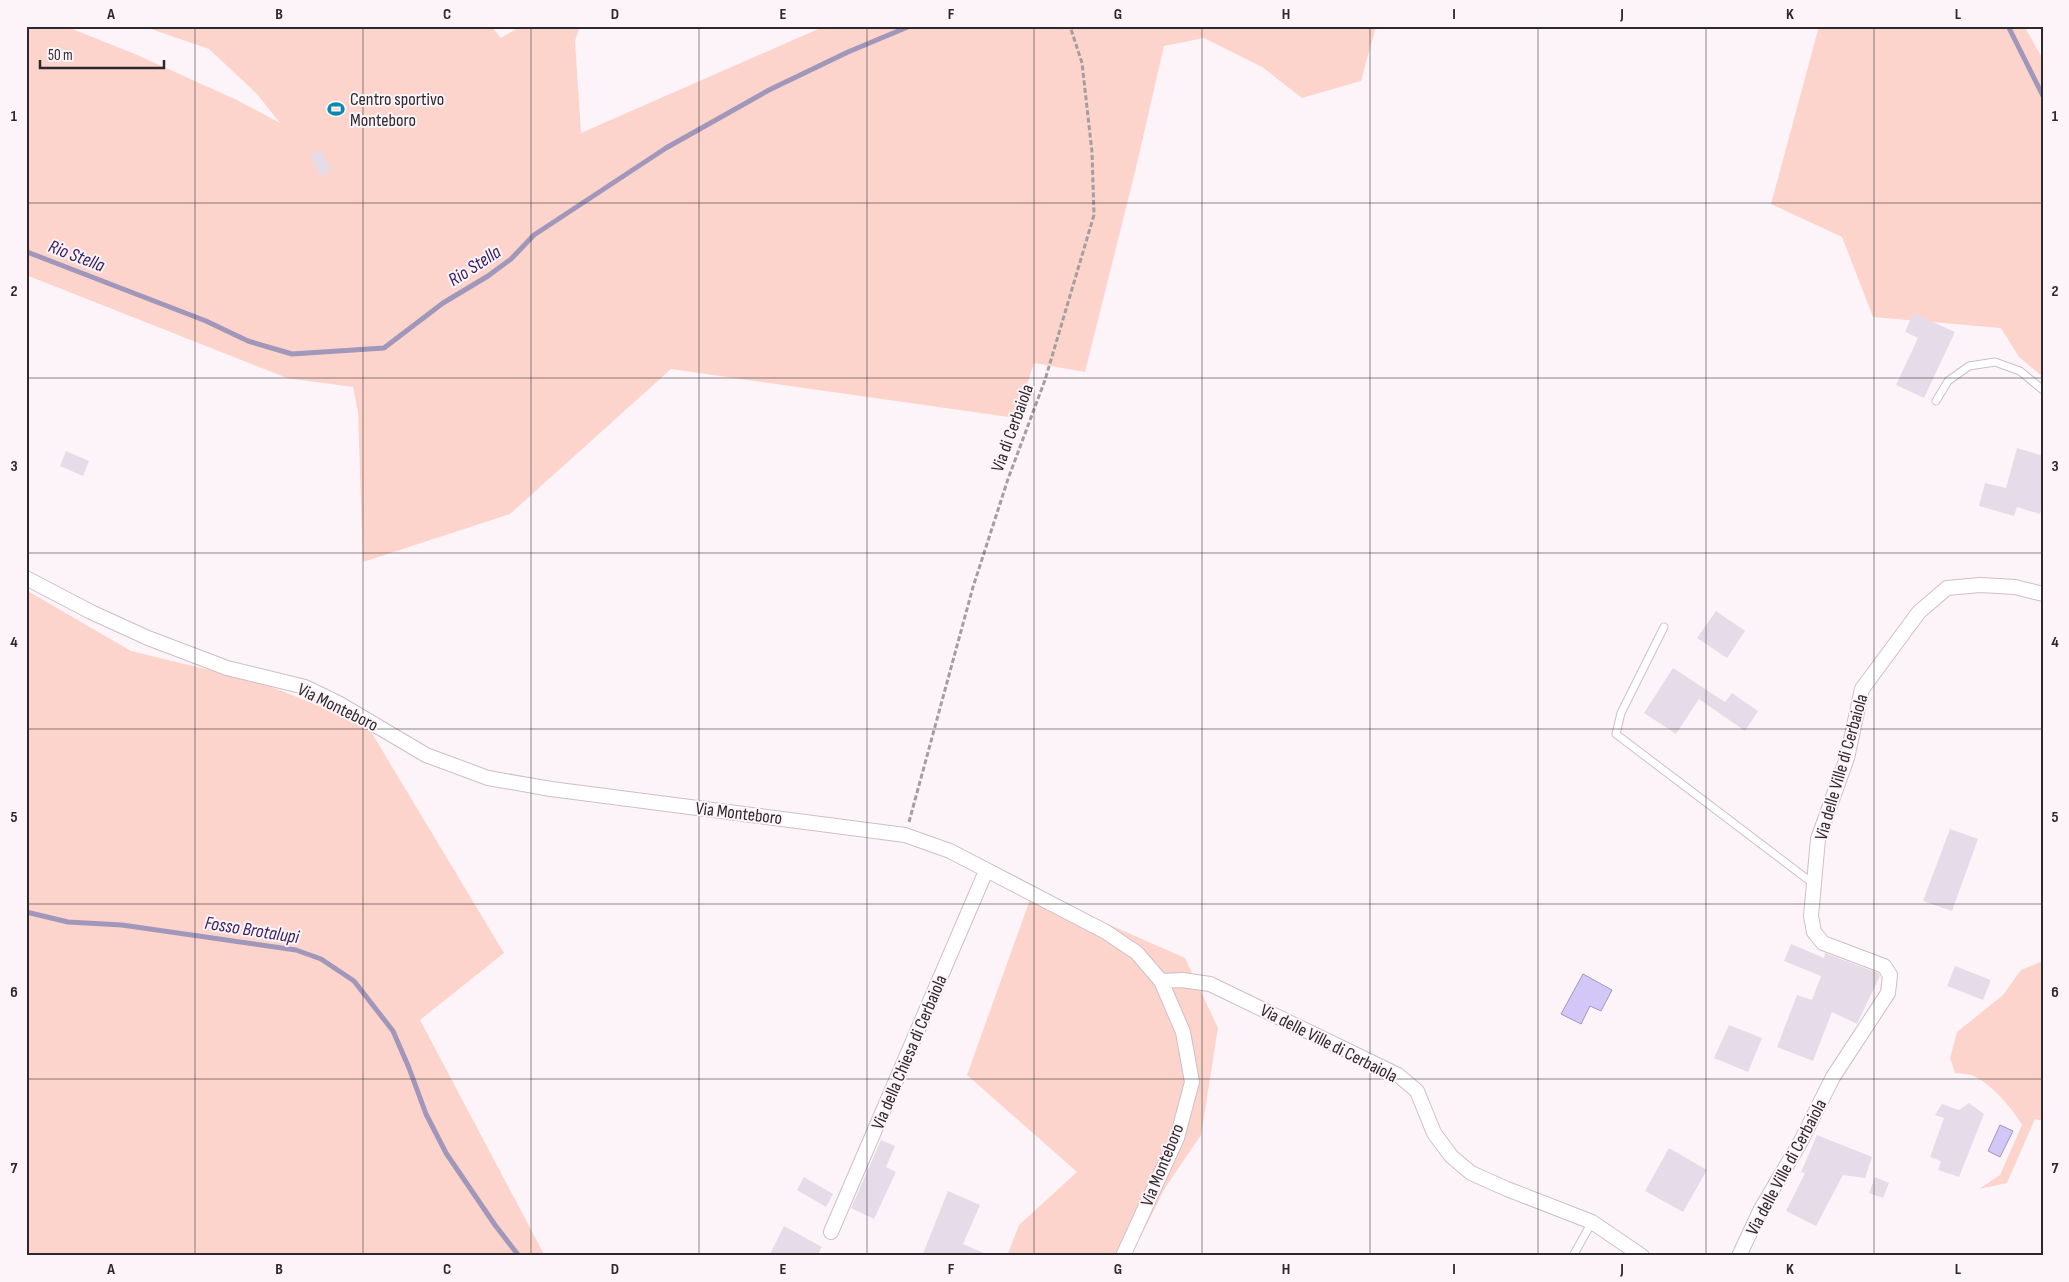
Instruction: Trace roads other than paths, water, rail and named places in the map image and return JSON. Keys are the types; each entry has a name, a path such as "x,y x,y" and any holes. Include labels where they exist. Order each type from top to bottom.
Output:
{"street":[{"name":"Via Monteboro","path":"26,578 91,612 148,638 227,668 304,687 338,703 426,755 488,778 551,789 905,835 950,851 1106,932 1138,954 1161,981 1183,1032 1192,1082 1177,1138 1123,1256"},
{"name":"Via delle Ville di Cerbaiola","path":"1739,1256 1761,1209 1801,1141 1833,1077 1888,993 1890,975 1884,966 1823,942 1814,932 1811,916 1818,840 1847,758 1862,689 1919,612 1947,588 1980,585 2015,587 2043,594"},
{"name":"Via della Chiesa di Cerbaiola","path":"831,1232 986,871"},
{"name":"Via delle Ville di Cerbaiola","path":"1161,981 1182,980 1210,984 1398,1075 1417,1091 1434,1133 1451,1156 1471,1172 1506,1189 1592,1222 1642,1256"}],"lane":[{"path":"1936,401 1948,381 1969,366 1995,362 2020,371 2043,390"},
{"path":"1664,627 1621,713 1616,734 1815,885"},
{"path":"1573,1256 1592,1222"}],"waterway":[{"name":"Rio Stella","path":"27,252 206,321 248,341 292,354 384,348 443,303 488,276 511,259 534,235 666,148 769,90 848,52 910,26"},
{"name":"Rio Stella","path":"2008,26 2043,96"},
{"name":"Fosso Brotalupi","path":"26,912 68,922 122,925 296,950 321,959 354,981 393,1031 426,1114 446,1153 495,1225 519,1256"}],"place":[{"name":"Centro sportivo Monteboro","path":"336,109"}]}
